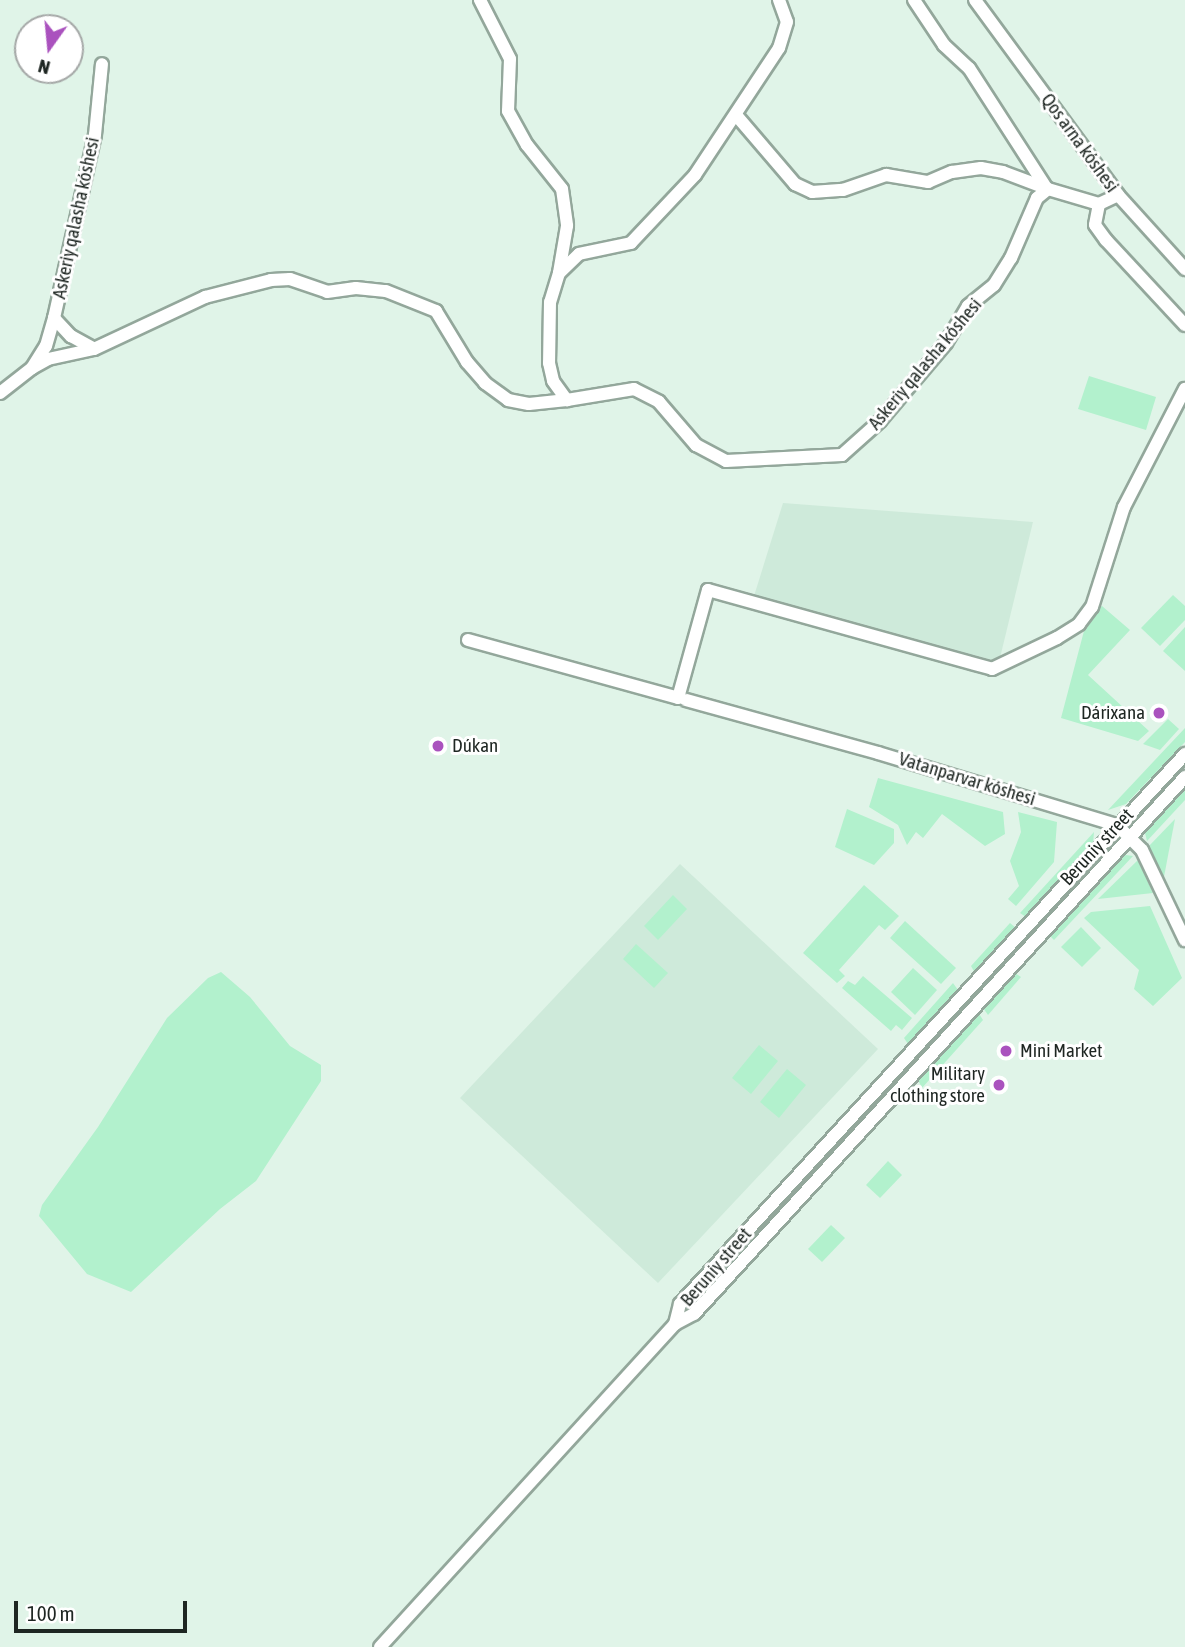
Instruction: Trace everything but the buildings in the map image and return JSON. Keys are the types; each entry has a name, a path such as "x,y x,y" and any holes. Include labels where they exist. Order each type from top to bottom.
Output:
{"street":[{"path":"480,0 510,60 508,111 527,145 562,189 567,226 559,273 550,302 548,363 553,381 567,400"},
{"path":"559,273 579,254 631,243 695,175 779,48 787,22 779,0"},
{"path":"914,0 944,45 969,68 1048,189"},
{"name":"Qos arna kóshesi","path":"983,3 1118,195 1185,269"},
{"name":"Askeriy qalasha kóshesi","path":"32,368 46,345 54,318 95,135 102,64"},
{"path":"736,115 795,184 812,192 843,190 886,175 928,181 952,172 981,168 1003,172 1099,204 1118,195"},
{"name":"Askeriy qalasha kóshesi","path":"0,393 48,359 94,349 205,297 271,280 290,279 327,292 356,288 386,291 436,311 467,362 485,383 508,400 529,404 634,389 659,402 696,445 726,461 842,455 880,421 946,343 968,306 994,285 1011,258 1031,208 1048,189"},
{"path":"1099,204 1095,225 1185,325"},
{"path":"54,318 71,336 94,349"},
{"path":"682,699 708,590 992,670 1068,631 1079,624 1092,607 1124,507 1185,389"},
{"name":"Vatanparvar kóshesi","path":"468,640 878,753 1117,825 1142,850 1185,940"},
{"name":"Beruniy street","path":"675,1324 680,1304 1185,754"},
{"name":"Beruniy street","path":"675,1324 694,1314 1185,777"},
{"path":"806,1167 818,1178"},
{"path":"380,1647 675,1324"}],"shaded area":[{"path":"783,503 1033,522 999,662 754,596"},
{"path":"680,864 878,1049 658,1283 460,1098"}],"green space":[{"path":"1089,376 1156,397 1146,430 1078,409"},
{"path":"1173,595 1185,606 1185,620 1160,646 1141,628"},
{"path":"1102,606 1130,630 1088,675 1149,731 1138,741 1061,718 1089,612"},
{"path":"1185,627 1185,671 1163,651"},
{"path":"1168,719 1179,729 1160,750 1143,744"},
{"path":"1185,728 1185,742 1126,804 1108,810"},
{"path":"878,778 1003,812 1005,834 985,846 942,814 923,838 916,832 907,845 898,825 869,807"},
{"path":"1185,782 1185,800 1147,841 1145,833 1150,820"},
{"path":"847,809 894,829 894,843 874,865 835,847"},
{"path":"1018,812 1057,822 1054,862 1016,906 1008,899 1019,886 1010,861 1021,832"},
{"path":"1175,819 1163,882 1148,847"},
{"path":"1094,832 1093,844 1026,917 1020,913"},
{"path":"1133,856 1054,940 1048,934 1117,858"},
{"path":"1138,860 1153,893 1098,899"},
{"path":"864,885 899,916 885,930 879,925 839,970 845,976 837,983 803,953"},
{"path":"673,895 687,909 658,940 644,926"},
{"path":"1150,906 1182,978 1153,1006 1134,989 1139,970 1084,918 1091,912"},
{"path":"905,921 956,968 941,984 890,938"},
{"path":"1010,923 1016,928 975,973 971,966"},
{"path":"1081,927 1101,948 1082,967 1061,947"},
{"path":"636,944 668,973 654,988 623,959"},
{"path":"913,968 937,990 915,1015 891,992"},
{"path":"1012,971 1021,977 988,1015 981,1005"},
{"path":"221,972 250,997 290,1046 321,1065 321,1081 256,1181 220,1209 131,1292 87,1274 39,1216 42,1205 98,1127 167,1018 208,978"},
{"path":"863,976 912,1018 902,1030 896,1025 891,1031 842,988 848,981 855,985"},
{"path":"953,983 958,990 908,1044 904,1038"},
{"path":"976,1009 983,1020 922,1088 917,1078"},
{"path":"759,1045 778,1061 751,1094 732,1078"},
{"path":"787,1069 806,1085 779,1118 760,1102"},
{"path":"888,1161 902,1175 880,1198 866,1185"},
{"path":"831,1225 845,1238 822,1262 808,1249"}],"place":[{"name":"Dárixana","path":"1159,713"},
{"name":"Dúkan","path":"438,746"},
{"name":"Mini Market","path":"1006,1051"},
{"name":"Military clothing store","path":"999,1085"}]}
